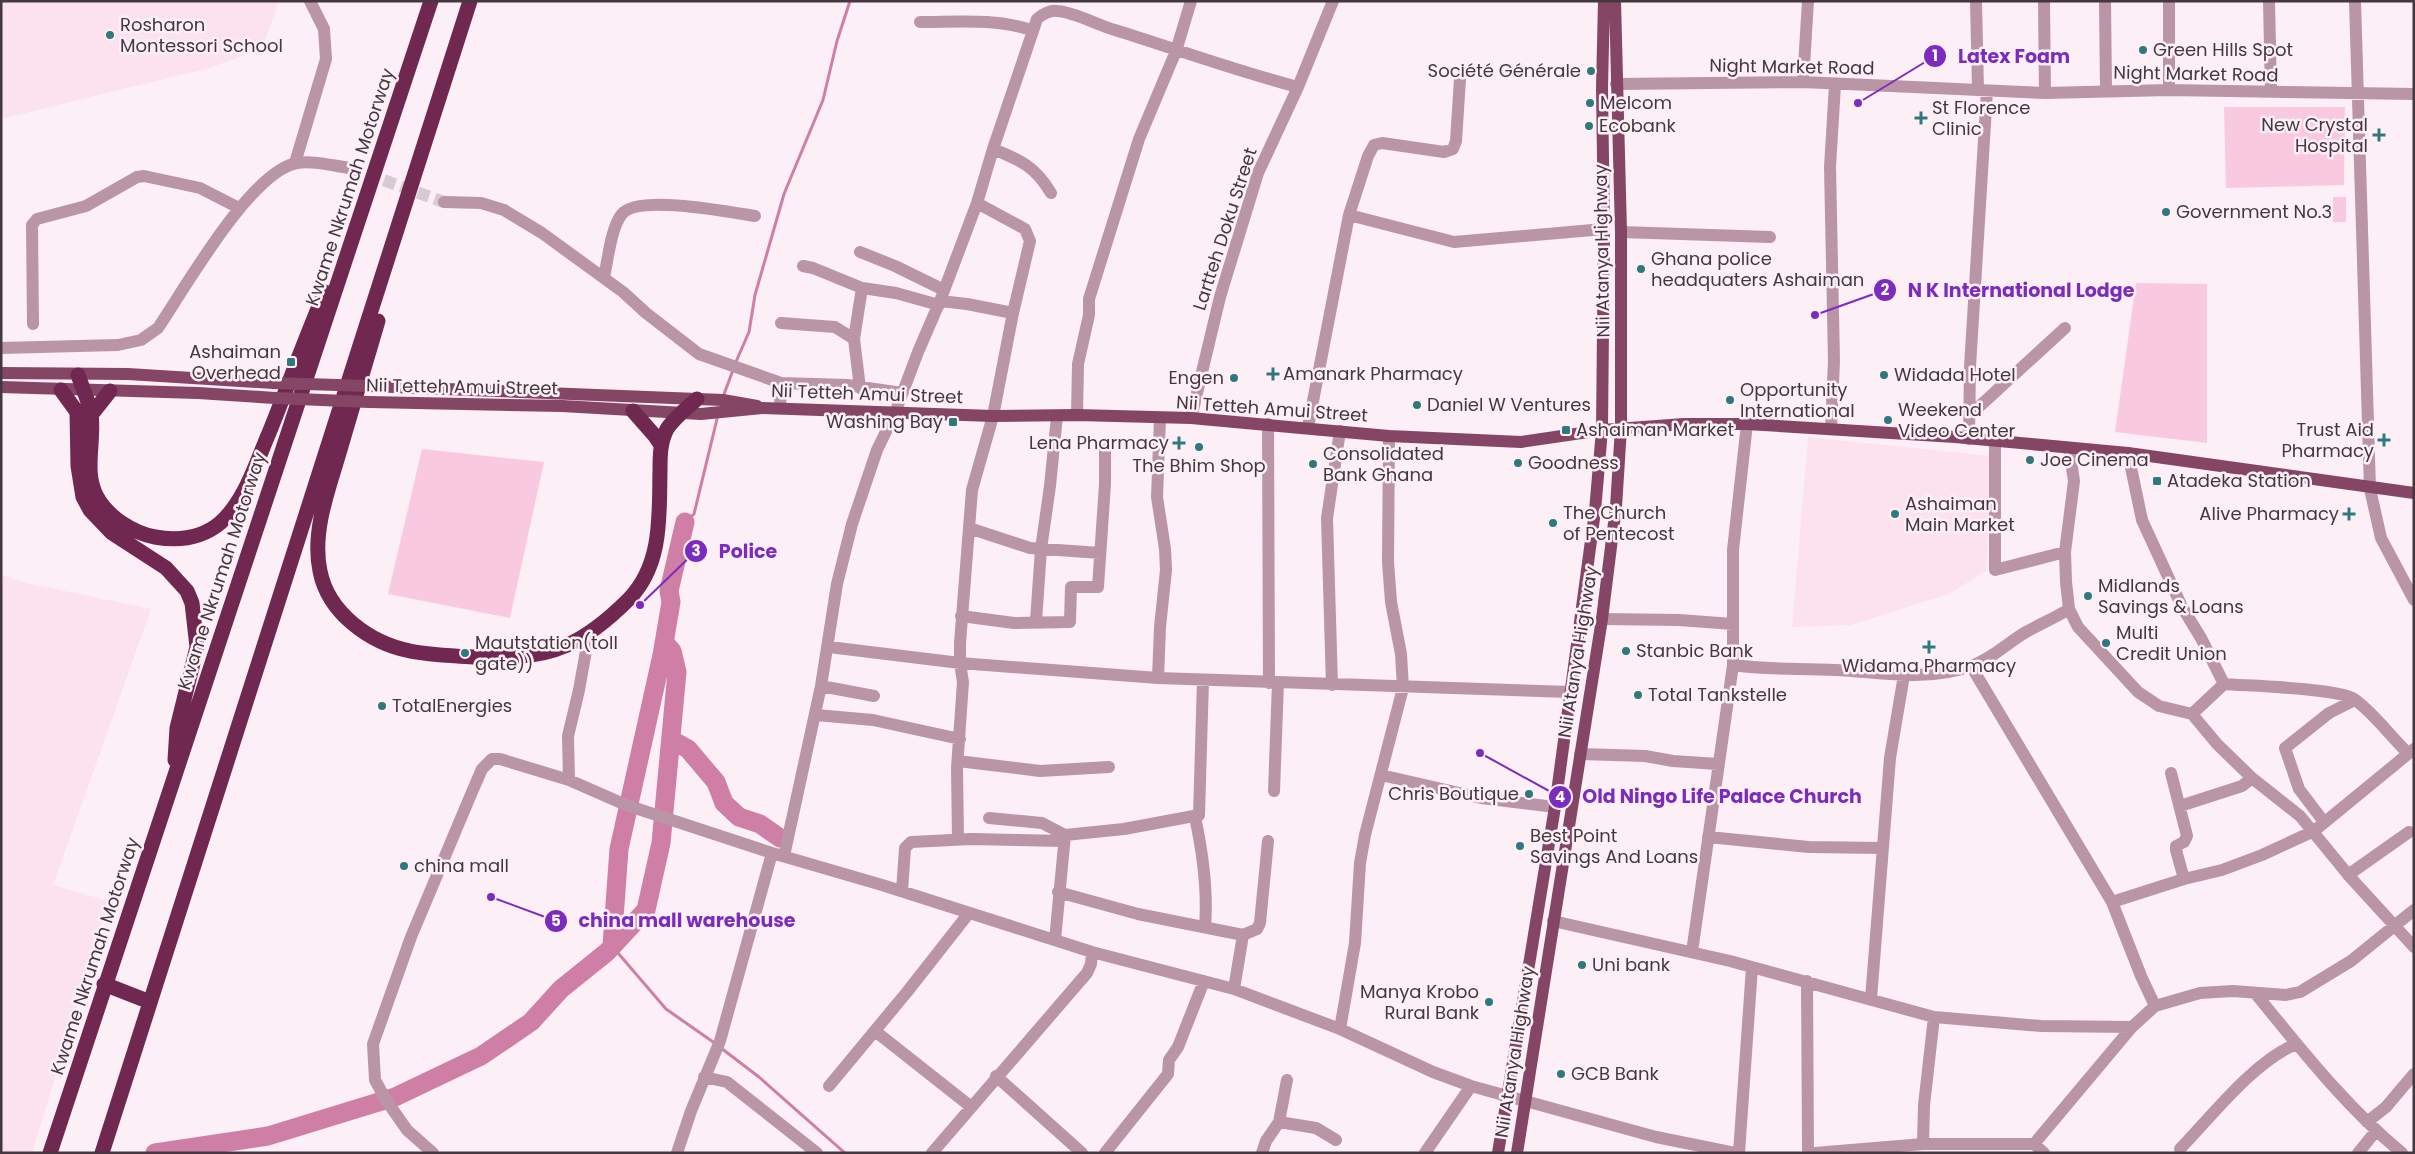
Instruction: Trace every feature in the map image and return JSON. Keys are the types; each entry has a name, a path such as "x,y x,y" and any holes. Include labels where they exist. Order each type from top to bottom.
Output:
{"highway":[{"name":"Kwame Nkrumah Motorway","path":"50,1153 104,984 175,777 299,396 362,214 431,1"},
{"path":"102,1153 470,1"},
{"path":"78,375 91,415 91,476 97,496 114,516 140,533 170,539 189,538 205,532 220,523 242,493 251,475 340,254 362,214"},
{"path":"398,224 391,276 327,496 318,537 320,574 329,594 342,613 366,633 384,643 411,651 496,658 543,653 564,647 589,634 630,598 648,568 656,548 659,528 661,446 667,429 697,399"},
{"path":"61,390 77,412 78,466 83,497 90,510 112,533 166,568 187,591 192,604 197,647 177,728 175,777"},
{"path":"91,415 110,391"},
{"path":"632,411 647,425 661,446"},
{"path":"104,984 150,1002"}],"main road":[{"path":"1498,1153 1506,1095 1555,807 1593,532 1602,430 1604,229 1602,88 1604,1"},
{"name":"Nii Atanya Highway","path":"1517,1153 1524,1099 1602,619 1616,507 1621,428 1620,232 1615,1"},
{"path":"1,373 128,374 274,383 697,399 738,401 762,408"},
{"name":"Nii Tetteh Amui Street","path":"1,387 369,402 562,406 682,413 718,413 780,408 993,416 1077,415 1191,418 1308,427 1389,436 1521,442 1621,428 1684,424 1747,424 1969,439 2128,453 2414,493"}],"street":[{"path":"295,163 326,59 324,29 310,1"},
{"path":"1077,415 1078,364 1089,315 1089,299 1139,139 1176,50 1191,1"},
{"name":"Lartteh Doku Street","path":"1191,418 1220,297 1258,173 1298,87 1333,1"},
{"path":"1803,82 1808,1"},
{"path":"1969,439 1970,367 1983,90 1976,1"},
{"path":"2044,1 2045,92"},
{"path":"2105,1 2106,90"},
{"path":"2169,1 2169,90"},
{"path":"2269,1 2271,92"},
{"path":"2355,1 2370,488 2381,538 2414,600"},
{"path":"677,1153 704,1077 718,1045 778,855 816,714 829,647 837,584 852,524 877,450 895,413 977,203 993,148 1036,19 1054,6 1091,23 1298,87"},
{"path":"920,22 1017,25 1031,30"},
{"path":"1308,427 1349,215 1368,156 1374,145 1382,143 1444,152 1453,149 1456,141 1460,79"},
{"name":"Night Market Road","path":"1616,84 1803,82 1836,85 2045,92 2169,90 2414,94"},
{"path":"1831,429 1834,361 1830,167 1836,85"},
{"path":"993,148 1022,161 1036,171 1051,193"},
{"path":"1,348 118,345 140,340 150,335 158,328 239,208 265,181 295,163 311,162 350,168"},
{"path":"33,324 32,225 37,218 86,206 137,177 144,176 200,188 239,208"},
{"path":"444,202 480,203 504,210 542,233 604,277 699,354 781,383 840,385 902,393"},
{"path":"958,840 958,761 963,682 960,663 961,616 975,473 993,416 1013,313 1030,241 1030,236 1025,228 977,203"},
{"path":"604,277 618,221 623,212 633,207 645,205 700,207 755,216"},
{"path":"1349,215 1454,242 1604,229"},
{"path":"1620,232 1770,237"},
{"path":"860,252 902,269 941,299"},
{"path":"803,266 813,268 862,288 941,299 1013,313"},
{"path":"860,388 854,339 862,288"},
{"path":"781,323 835,327 854,339"},
{"path":"1969,416 2065,328"},
{"path":"780,408 781,383"},
{"path":"1036,622 1041,549 1057,416"},
{"path":"1158,678 1158,656 1166,570 1165,549 1157,497 1160,418"},
{"path":"1268,424 1274,791"},
{"path":"1692,952 1733,665 1733,550 1747,424"},
{"path":"1332,685 1326,518 1340,431"},
{"path":"1340,1029 1355,943 1360,863 1403,688 1401,654 1391,602 1388,562 1389,436"},
{"path":"1996,442 1994,570 2065,552"},
{"path":"2069,448 2074,481 2065,552 2069,609 2078,627 2138,692 2159,706 2192,714 2217,744 2252,778 2286,803 2314,831 2348,874 2414,948"},
{"path":"961,616 1014,623 1070,622 1071,587 1098,587 1105,450"},
{"path":"2128,453 2142,520 2182,607 2201,638 2224,684"},
{"path":"969,528 1041,549 1100,553"},
{"path":"1733,665 1757,669 1834,670 1920,676 1971,666 1987,659 2026,632 2048,623 2069,609"},
{"path":"1602,619 1679,620 1733,624"},
{"path":"569,780 568,736 589,634"},
{"path":"829,647 960,663 1158,678 1403,688 1570,692"},
{"path":"1971,666 2112,902 2155,1006"},
{"path":"1871,999 1890,758 1904,675"},
{"path":"902,891 905,848 911,842 1064,838 1124,830 1195,817 1200,811 1203,680"},
{"path":"2112,902 2184,879 2222,870 2262,856 2314,831 2411,751 2352,697 2325,691 2224,684 2192,714"},
{"path":"821,686 874,696"},
{"path":"2324,822 2299,789 2284,748 2329,713 2355,700"},
{"path":"816,714 873,720 960,739"},
{"path":"1580,754 1645,756 1673,761 1718,764"},
{"path":"433,1153 407,1130 386,1100 375,1080 373,1044 411,937 472,792 487,763 492,759 500,759 569,780 626,805 778,855 902,891 1092,952 1234,989 1340,1029 1432,1072 1471,1086 1524,1099 1656,1137 1737,1153 1752,967"},
{"path":"958,761 1040,771 1109,767"},
{"path":"2170,773 2187,836 2184,842 2176,846 2184,879"},
{"path":"1381,775 1481,798 1555,807"},
{"path":"2180,806 2242,786 2252,778"},
{"path":"1195,817 1201,845 1207,900 1205,927"},
{"path":"989,818 1042,823 1064,838"},
{"path":"2348,874 2409,832"},
{"path":"1708,837 1809,847 1882,848"},
{"path":"1055,940 1064,838"},
{"path":"1058,892 1138,914 1243,935 1257,929 1260,922 1268,841"},
{"path":"2034,1144 2132,1027 2155,1006 2200,993 2233,991 2286,995 2300,992 2351,961 2414,910"},
{"path":"829,1086 969,913"},
{"path":"1553,921 1692,952 1808,981 1934,1017 2041,1026 2132,1027"},
{"path":"1234,989 1243,935"},
{"path":"932,1153 970,1106 1087,973 1091,964 1092,952"},
{"path":"1106,1153 1168,1074 1169,1060 1178,1047 1204,980"},
{"path":"1808,981 1808,1153"},
{"path":"2255,993 2296,1044 2372,1127 2402,1153"},
{"path":"1923,1144 1924,1105 1934,1017"},
{"path":"875,1031 970,1106"},
{"path":"2180,1149 2250,1077 2279,1051 2296,1044"},
{"path":"2358,1153 2372,1127 2386,1107 2414,1074"},
{"path":"996,1076 1082,1153"},
{"path":"704,1077 727,1082 809,1150"},
{"path":"1262,1153 1266,1141 1278,1122 1286,1080"},
{"path":"1425,1153 1471,1086"},
{"path":"1278,1122 1316,1128 1336,1140"},
{"path":"1815,1153 1923,1144 2034,1144 2044,1153"}],"shaded area":[{"name":"Rosharon Montessori School","path":"1,1 279,1 262,49 209,68 1,119"},
{"path":"2224,107 2345,107 2344,185 2226,188"},
{"path":"2333,197 2346,197 2346,222 2333,222"},
{"path":"2136,283 2207,284 2207,443 2115,432"},
{"name":"Ashaiman Main Market","path":"1808,437 1992,456 1986,571 1949,594 1851,625 1792,627"},
{"path":"422,449 544,462 510,618 388,594"},
{"path":"1,575 26,583 151,609 53,885 109,901 32,1153 1,1153"}],"waterway":[{"path":"735,364 749,332 755,295 784,194 823,100 837,41 850,1"},
{"path":"723,397 733,370"},
{"path":"685,522 694,514 718,415"},
{"path":"612,946 619,849 662,655 671,602 669,591 685,522"},
{"path":"155,1153 268,1136 395,1097 481,1056 531,1022 561,989 607,952 646,910 661,843 677,672 672,651 664,642"},
{"path":"672,740 688,749 716,782 724,803 739,817 760,824 780,838"},
{"path":"612,946 666,1009 716,1044"},
{"path":"721,1048 759,1077 845,1153"}],"tunnel":[{"path":"350,168 444,202"}],"place":[{"name":"Rosharon Montessori School","path":"110,35"},
{"name":"Green Hills Spot","path":"2143,50"},
{"name":"Société Générale","path":"1591,71"},
{"name":"Melcom","path":"1590,103"},
{"name":"Latex Foam","path":"1858,103"},
{"name":"St Florence Clinic","path":"1921,118"},
{"name":"Ecobank","path":"1589,126"},
{"name":"New Crystal Hospital","path":"2379,135"},
{"name":"Government No.3","path":"2166,212"},
{"name":"Ghana police headquaters Ashaiman","path":"1641,269"},
{"name":"N K International Lodge","path":"1815,315"},
{"name":"Ashaiman Overhead","path":"291,362"},
{"name":"Amanark Pharmacy","path":"1273,374"},
{"name":"Widada Hotel","path":"1884,375"},
{"name":"Engen","path":"1234,378"},
{"name":"Opportunity International","path":"1730,400"},
{"name":"Daniel W Ventures","path":"1417,405"},
{"name":"Weekend Video Center","path":"1888,420"},
{"name":"Washing Bay","path":"953,422"},
{"name":"Ashaiman Market","path":"1566,430"},
{"name":"Trust Aid Pharmacy","path":"2384,440"},
{"name":"Lena Pharmacy","path":"1179,443"},
{"name":"The Bhim Shop","path":"1199,447"},
{"name":"Joe Cinema","path":"2030,460"},
{"name":"Goodness","path":"1518,463"},
{"name":"Consolidated Bank Ghana","path":"1313,464"},
{"name":"Atadeka Station","path":"2157,481"},
{"name":"Ashaiman Main Market","path":"1895,514"},
{"name":"Alive Pharmacy","path":"2349,514"},
{"name":"The Church of Pentecost","path":"1553,523"},
{"name":"Midlands Savings & Loans","path":"2088,596"},
{"name":"Police","path":"640,605"},
{"name":"Multi Credit Union","path":"2106,643"},
{"name":"Widama Pharmacy","path":"1929,647"},
{"name":"Stanbic Bank","path":"1626,651"},
{"name":"Mautstation(toll gate))","path":"465,653"},
{"name":"Total Tankstelle","path":"1638,695"},
{"name":"TotalEnergies","path":"382,706"},
{"name":"Old Ningo Life Palace Church","path":"1480,753"},
{"name":"Chris Boutique","path":"1529,794"},
{"name":"Best Point Savings And Loans","path":"1520,846"},
{"name":"china mall","path":"404,866"},
{"name":"china mall warehouse","path":"491,897"},
{"name":"Uni bank","path":"1582,965"},
{"name":"Manya Krobo Rural Bank","path":"1489,1002"},
{"name":"GCB Bank","path":"1561,1074"}]}
